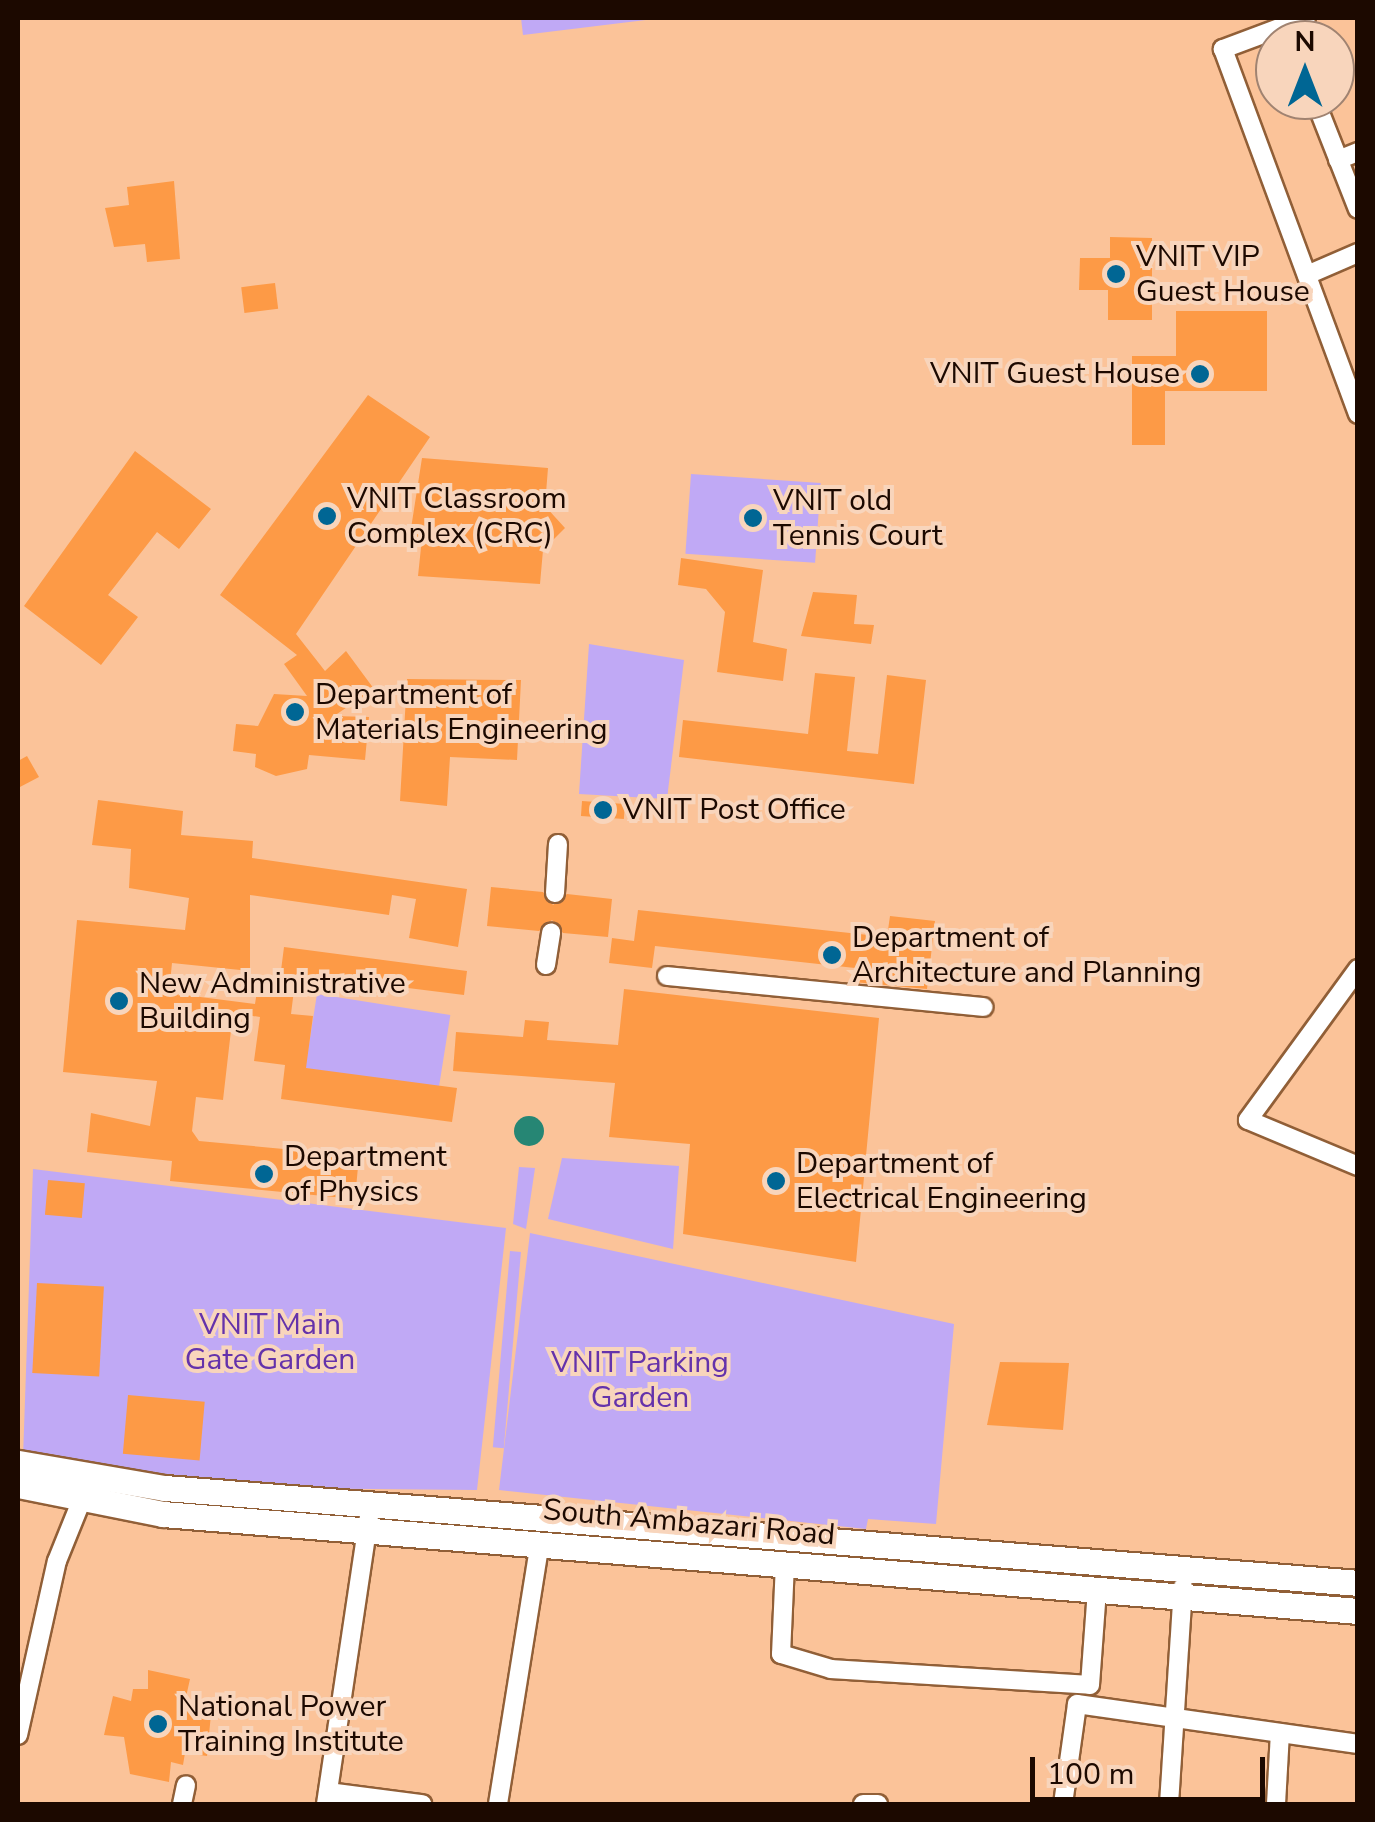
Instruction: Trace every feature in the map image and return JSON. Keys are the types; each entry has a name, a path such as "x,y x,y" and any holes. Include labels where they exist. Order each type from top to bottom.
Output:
{"main road":[{"path":"18,1464 369,1516 1183,1583 1358,1583"},
{"name":"South Ambazari Road","path":"18,1485 82,1499 369,1516 540,1543 1097,1590 1183,1583 1358,1610"}],"street":[{"path":"1255,41 1223,49 1358,414"},
{"path":"1323,120 1358,210"},
{"path":"1338,160 1358,152"},
{"path":"1307,275 1358,253"},
{"path":"555,893 558,844"},
{"path":"546,965 551,932"},
{"path":"1358,970 1248,1120 1358,1166"},
{"path":"667,976 983,1007"},
{"path":"18,1736 57,1561 82,1499"},
{"path":"369,1516 327,1798 422,1804"},
{"path":"498,1804 540,1543"},
{"path":"785,1563 781,1654 831,1669 1090,1685 1097,1590"},
{"path":"1169,1804 1171,1718 1183,1583"},
{"path":"1062,1804 1076,1704 1358,1744"},
{"path":"1276,1804 1280,1733"},
{"path":"182,1804 186,1785"},
{"path":"864,1804 878,1804"}],"green space":[{"path":"521,18 662,18 523,35"},
{"name":"VNIT old Tennis Court","path":"691,474 821,483 815,563 685,554"},
{"path":"589,644 684,660 667,799 579,794"},
{"path":"317,994 450,1015 439,1089 305,1068"},
{"path":"562,1158 679,1166 673,1249 548,1219"},
{"path":"519,1167 535,1168 526,1229 513,1224"},
{"name":"VNIT Main Gate Garden","path":"33,1169 506,1228 477,1490 264,1488 23,1458"},
{"name":"VNIT Parking Garden","path":"530,1233 954,1324 936,1524 868,1519 866,1529 499,1490"},
{"path":"510,1251 521,1252 504,1448 493,1447"}],"water":[{"path":"529,1116 543,1125 544,1131 535,1145 529,1146 515,1137 514,1131 523,1117"}],"building":[{"path":"174,181 180,259 147,262 145,244 114,247 105,208 129,205 127,187"},
{"name":"VNIT VIP Guest House","path":"1110,237 1152,238 1152,320 1108,320 1108,290 1079,290 1080,258 1110,258"},
{"path":"275,283 278,309 244,313 241,287"},
{"name":"VNIT Guest House","path":"1176,311 1267,311 1267,391 1165,391 1165,445 1132,445 1132,356 1176,356"},
{"name":"VNIT Classroom Complex (CRC)","path":"368,395 430,437 296,634 325,671 346,651 374,689 334,716 369,717 365,760 309,755 307,769 276,776 255,767 256,754 233,751 236,724 258,726 274,694 307,696 284,664 297,655 220,595"},
{"path":"135,451 211,509 179,549 157,532 108,595 138,617 101,665 24,606"},
{"path":"422,458 548,468 545,506 565,528 543,550 540,584 418,576 422,538 410,535"},
{"path":"681,558 763,570 753,642 787,649 783,681 717,672 725,612 706,589 678,585"},
{"path":"813,592 857,595 854,624 874,625 871,644 801,636"},
{"path":"815,673 855,677 847,751 878,754 887,675 926,680 914,784 679,757 683,720 808,734"},
{"path":"407,679 521,680 517,760 450,757 447,806 400,801"},
{"path":"27,756 39,777 18,788 18,761"},
{"path":"98,800 183,811 181,835 253,841 252,858 467,889 458,947 409,938 416,899 392,895 389,915 250,895 250,971 172,963 169,993 255,1004 257,991 278,994 284,947 467,971 464,995 296,974 291,1014 313,1016 306,1068 457,1088 452,1122 281,1099 285,1065 254,1061 260,1017 233,1013 223,1100 196,1097 192,1131 199,1141 359,1156 355,1199 170,1181 172,1161 87,1152 91,1113 150,1126 157,1081 63,1072 77,920 185,930 189,898 129,888 131,849 92,845"},
{"name":"VNIT Post Office","path":"582,801 625,804 624,819 581,816"},
{"path":"491,887 543,892 553,905 567,894 612,899 608,937 563,933 552,920 539,931 487,926"},
{"name":"Department of Architecture and Planning","path":"638,910 887,937 890,916 935,921 927,989 854,982 855,968 655,946 652,968 609,963 612,938 634,941"},
{"path":"624,989 879,1018 856,1262 683,1234 690,1144 609,1137 615,1083 453,1071 456,1032 523,1037 525,1020 549,1022 547,1040 618,1045"},
{"path":"48,1180 85,1183 82,1218 45,1215"},
{"path":"37,1283 104,1287 99,1376 32,1373"},
{"path":"1000,1362 1069,1363 1063,1430 987,1425"},
{"path":"128,1395 205,1402 200,1460 123,1454"},
{"name":"National Power Training Institute","path":"148,1670 190,1679 186,1697 211,1714 207,1756 185,1753 183,1765 171,1762 169,1782 130,1774 124,1737 104,1735 113,1696 131,1701 133,1689 148,1689"}],"place":[{"name":"VNIT VIP Guest House","path":"1116,274"},
{"name":"VNIT Guest House","path":"1200,374"},
{"name":"VNIT Classroom Complex (CRC)","path":"327,516"},
{"name":"VNIT old Tennis Court","path":"753,518"},
{"name":"Department of Materials Engineering","path":"295,712"},
{"name":"VNIT Post Office","path":"603,810"},
{"name":"Department of Architecture and Planning","path":"832,955"},
{"name":"New Administrative Building","path":"119,1001"},
{"name":"Department of Physics","path":"264,1174"},
{"name":"Department of Electrical Engineering","path":"776,1181"},
{"name":"National Power Training Institute","path":"158,1724"}]}
